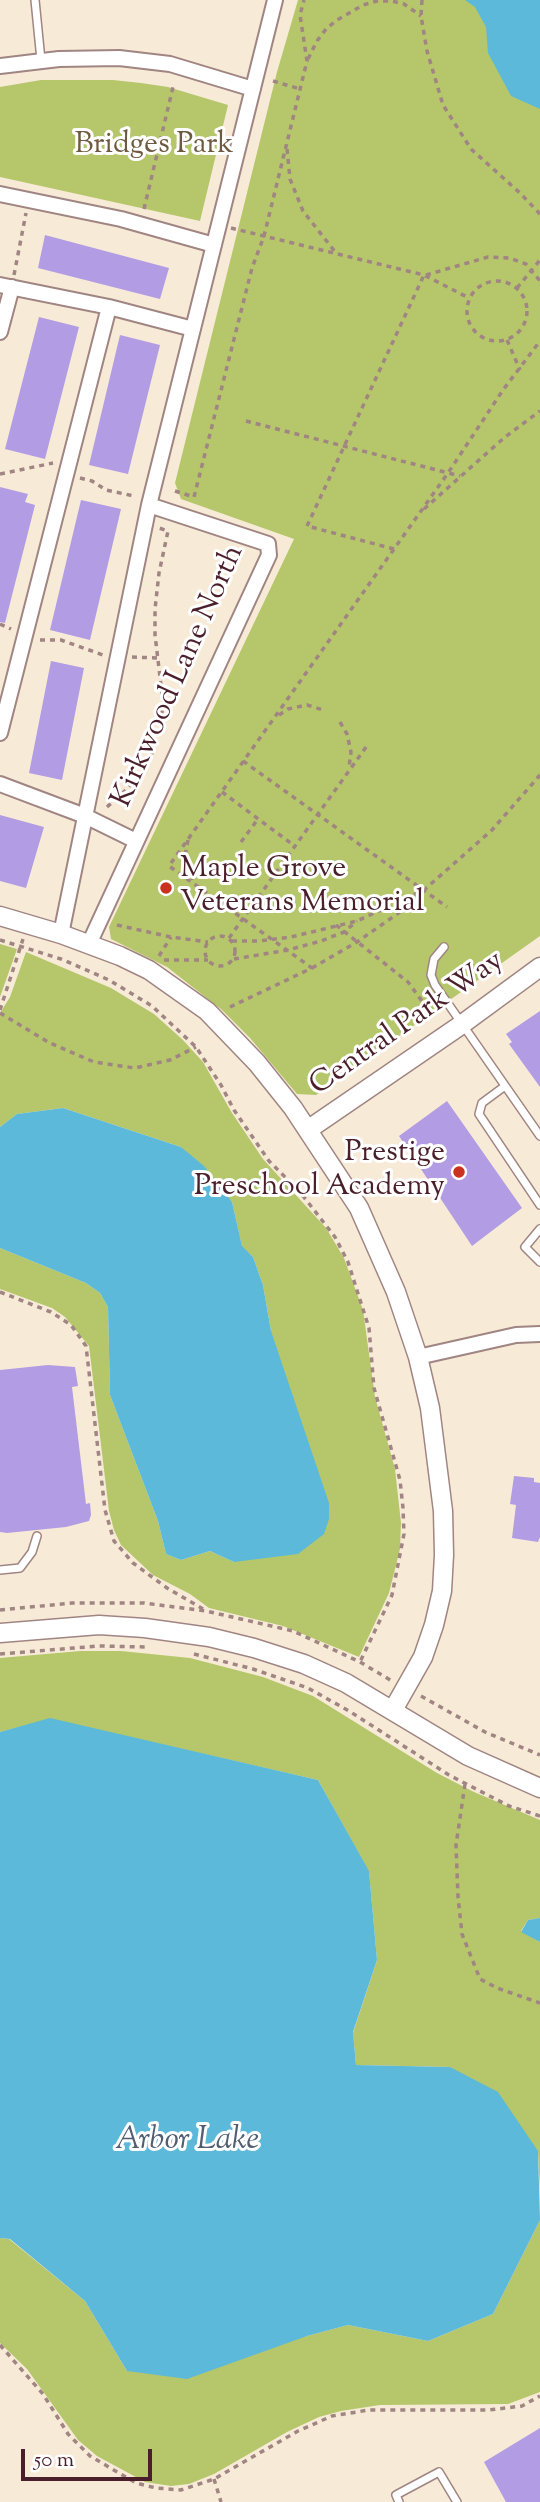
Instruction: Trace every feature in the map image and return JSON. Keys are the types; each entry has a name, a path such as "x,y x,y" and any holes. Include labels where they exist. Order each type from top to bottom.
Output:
{"street":[{"name":"Kirkwood Lane North","path":"61,934 149,505 275,0"},
{"path":"0,66 41,61 119,58 170,64 253,89"},
{"path":"0,194 121,219 214,244"},
{"path":"0,332 6,286 109,307 193,329"},
{"path":"0,733 109,307"},
{"name":"Kirkwood Lane North","path":"89,944 269,555 268,544 149,505"},
{"path":"0,784 85,816 136,841"},
{"path":"0,916 89,944 149,970 207,1010 257,1063 309,1129 359,1209 396,1292 418,1357 430,1408 439,1471 444,1555 442,1591 423,1657 393,1710"},
{"name":"Central Park Way","path":"309,1129 461,1025 540,967"},
{"path":"418,1357 516,1335 540,1334"},
{"path":"0,1633 100,1625 145,1628 209,1637 304,1664 346,1683 468,1756 540,1788"}],"lane":[{"path":"35,0 41,61"},
{"path":"444,947 433,959 431,975 443,999 540,1136"},
{"path":"505,1086 482,1103 479,1114 540,1205"},
{"path":"540,1229 525,1247 540,1262"},
{"path":"0,1570 20,1567 32,1552 37,1536"},
{"path":"399,2502 396,2495 439,2472 457,2502"}],"path":[{"path":"304,0 300,15 307,61"},
{"path":"422,0 421,16 427,51 443,105 471,149 520,192 540,214"},
{"path":"175,491 194,497 253,268 264,236 307,61 317,41 337,20 363,5 377,1 404,4 421,16"},
{"path":"273,81 300,89"},
{"path":"144,209 173,87"},
{"path":"287,144 290,179 303,211 338,255"},
{"path":"6,286 28,200"},
{"path":"219,225 424,275 469,298"},
{"path":"394,549 307,526 424,275 488,257 509,258 526,264 540,281"},
{"path":"517,288 540,260"},
{"path":"492,281 502,281 517,288 525,299 527,318 516,335 497,341 478,335 467,318 469,298 475,290 492,281"},
{"path":"507,340 520,370"},
{"path":"312,968 169,866 540,341"},
{"path":"418,514 505,437 540,411"},
{"path":"246,421 460,476"},
{"path":"107,807 137,778 154,749 160,731 163,702 155,635 156,593 168,531 157,527"},
{"path":"0,624 32,639 61,640 93,652 118,656 158,658"},
{"path":"274,719 288,709 307,705 323,709"},
{"path":"340,722 347,734 351,752 349,770"},
{"path":"231,940 243,919 369,743"},
{"path":"243,761 447,908"},
{"path":"357,921 344,932 288,950 234,959 221,966 211,964 205,951 208,942 217,936 231,940 273,939 357,921 424,890 492,830 540,775"},
{"path":"222,792 296,846"},
{"path":"241,842 258,819"},
{"path":"188,838 186,856 192,881"},
{"path":"230,1007 312,968 358,942 420,898 424,890"},
{"path":"217,899 232,902 260,896"},
{"path":"117,925 208,942"},
{"path":"335,925 408,982 427,1008"},
{"path":"171,937 160,959 208,960"},
{"path":"0,940 61,959 109,980 152,1006 196,1046 234,1110 269,1161 300,1192 335,1237 348,1262 369,1328 374,1388 400,1480 404,1534 392,1595 360,1662"},
{"path":"231,940 236,949 234,959"},
{"path":"21,947 0,1012 48,1042 94,1062 135,1068 170,1060 196,1046"},
{"path":"0,1292 51,1312 71,1325 86,1346 105,1510 114,1541 133,1563 167,1588 206,1611"},
{"path":"0,1654 99,1646 151,1647"},
{"path":"189,1653 308,1688 466,1784 509,1805 540,1816"},
{"path":"426,1698 485,1732 540,1755"},
{"path":"466,1784 456,1845 462,1934 480,1979 540,2003"},
{"path":"0,2345 43,2394 68,2434 90,2456 136,2483 156,2488 181,2490 214,2479 298,2431 332,2416 369,2410 489,2410 522,2406 540,2396"},
{"path":"214,2479 221,2502"}],"green space":[{"path":"298,0 540,0 540,936 316,1095 297,1094 250,1038 222,1010 167,967 111,939 109,927 294,539 181,499 175,483 277,72"},
{"name":"Bridges Park","path":"41,80 113,80 141,83 168,87 228,105 200,221 0,177 0,87"},
{"path":"0,944 17,949 0,997"},
{"path":"26,952 111,988 154,1014 183,1040 203,1062 232,1113 263,1159 326,1228 344,1258 363,1310 375,1397 395,1469 401,1523 400,1549 389,1593 359,1657 283,1626 209,1608 190,1594 153,1575 121,1545 109,1511 89,1346 65,1317 52,1308 0,1289 0,1248 86,1283 100,1293 108,1307 110,1395 158,1521 166,1554 181,1560 210,1551 234,1562 271,1331 263,1285 253,1257 242,1247 232,1202 181,1147 63,1108 17,1114 0,1127 0,1013 10,997"},
{"path":"80,1651 121,1651 190,1658 263,1677 313,1696 437,1773 540,1820 540,1918 528,1920 521,1931 540,1942 540,2191 538,2151 450,2067 356,2065 353,2033 377,1960 369,1872 318,1780 50,1719 0,1732 0,1658"},
{"path":"540,2220 540,2392 508,2404 380,2405 341,2411 319,2417 287,2432 214,2474 189,2484 171,2486 145,2482 97,2456 78,2440 27,2369 0,2343 0,2238 9,2239 85,2301 127,2371 307,2336 348,2325 428,2341 493,2314"}],"water":[{"path":"465,0 540,0 540,109 511,96 488,53 486,27 475,7"},
{"path":"63,1108 181,1147 204,1166 232,1202 242,1246 253,1257 263,1285 271,1331 329,1503 329,1519 324,1534 298,1554 234,1562 210,1551 181,1560 166,1554 158,1521 110,1395 108,1307 100,1293 86,1283 0,1248 0,1127 17,1114"},
{"name":"Arbor Lake","path":"50,1718 318,1780 369,1871 377,1960 353,2032 356,2065 450,2067 498,2092 538,2151 540,2220 493,2314 428,2341 348,2325 307,2336 187,2379 127,2371 85,2301 10,2239 0,2238 0,1732"},
{"path":"540,1918 540,1942 521,1932 528,1920"}],"building":[{"path":"45,235 169,268 160,299 38,268"},
{"path":"39,317 79,327 45,459 5,449"},
{"path":"120,335 160,345 128,474 89,465"},
{"path":"0,487 28,494 25,502 35,505 5,623 0,622"},
{"path":"81,500 121,509 90,640 50,630"},
{"path":"51,661 84,668 62,780 29,773"},
{"path":"0,815 44,827 26,888 0,881"},
{"path":"540,1011 540,1087 509,1044 512,1042 506,1034"},
{"name":"Prestige Preschool Academy","path":"447,1101 522,1208 472,1246 399,1136"},
{"path":"48,1365 75,1367 78,1386 72,1387 86,1504 90,1503 91,1515 89,1521 66,1527 0,1532 0,1370"},
{"path":"514,1476 534,1478 534,1482 540,1483 538,1542 512,1538 516,1505 510,1504"},
{"path":"540,2428 540,2502 506,2502 484,2462"}],"place":[{"name":"Maple Grove Veterans Memorial","path":"166,888"},
{"name":"Prestige Preschool Academy","path":"459,1172"}]}
